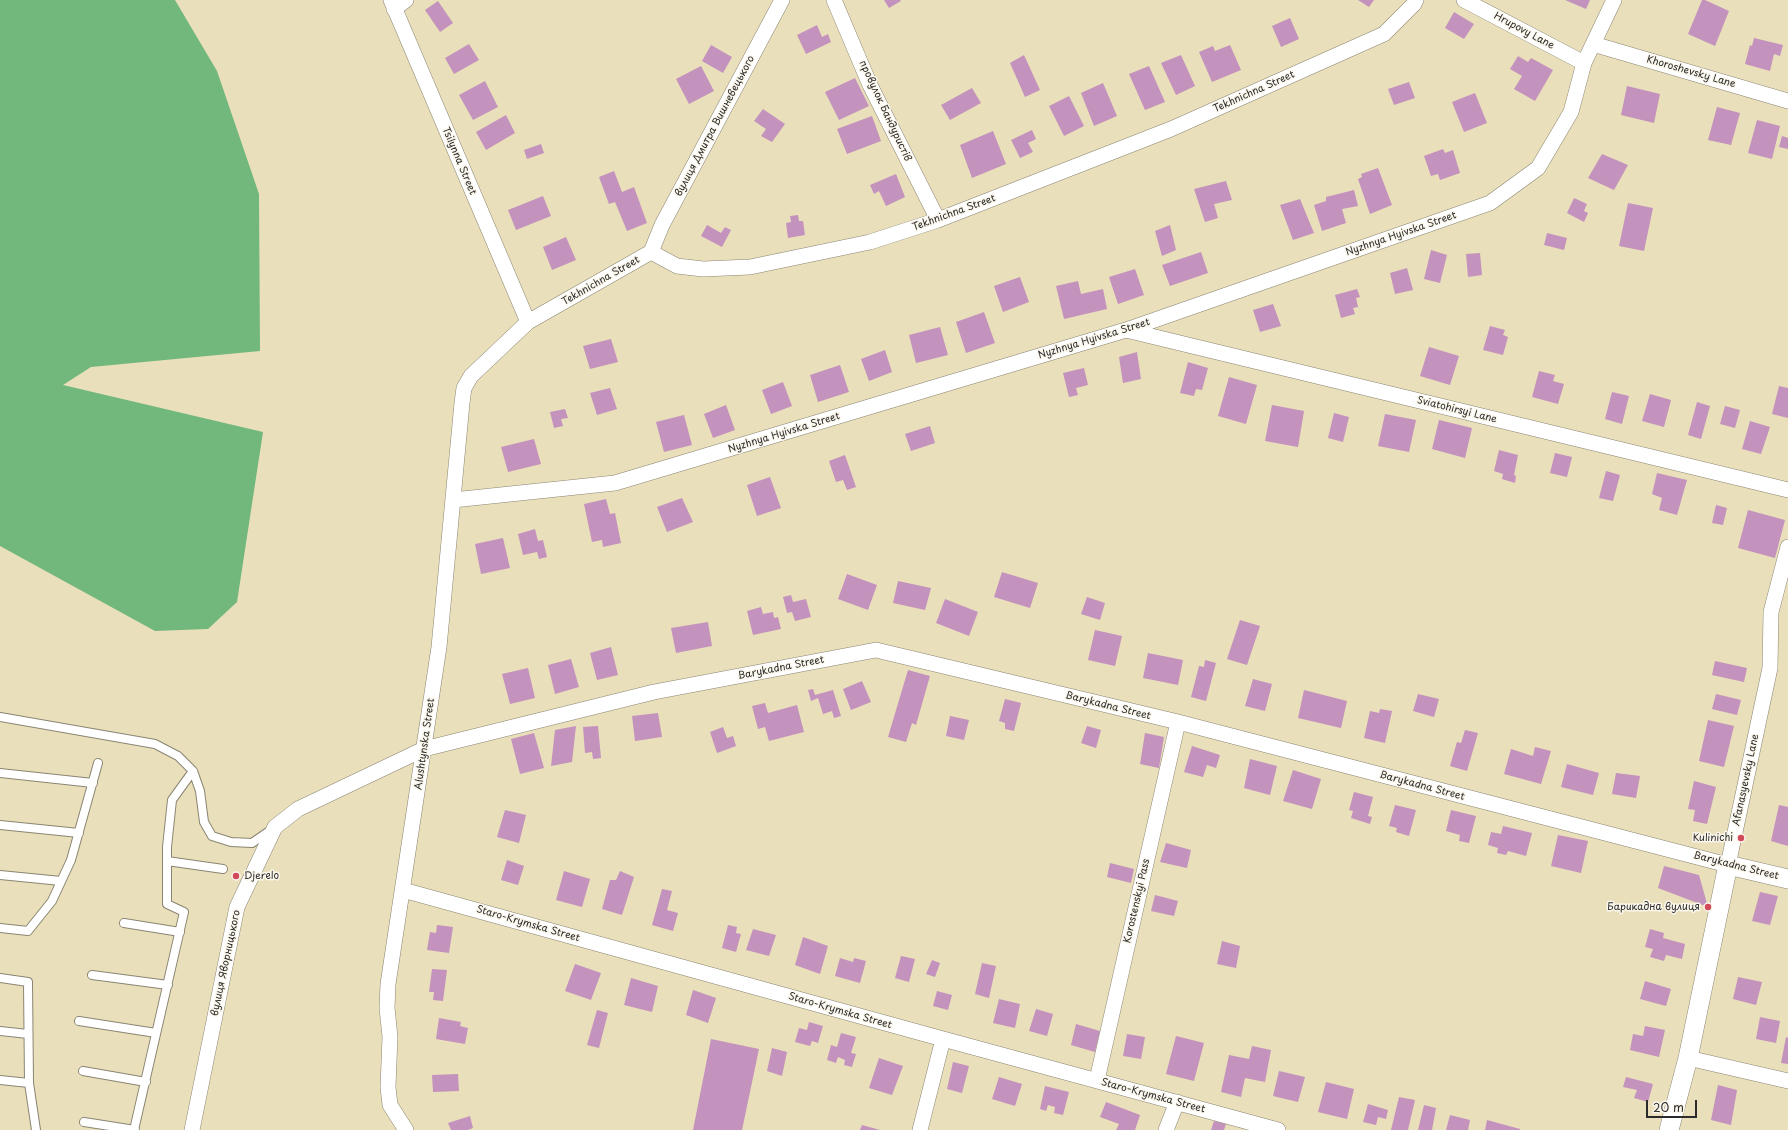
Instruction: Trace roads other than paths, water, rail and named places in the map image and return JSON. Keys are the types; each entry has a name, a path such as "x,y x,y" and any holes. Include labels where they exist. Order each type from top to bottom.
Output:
{"street":[{"name":"вулиця Дмитра Вишневецького","path":"651,252 662,225 782,0"},
{"name":"провулок Бандуристів","path":"834,0 870,85 938,220"},
{"name":"Tekhnichna Street","path":"486,361 528,322 651,252 677,266 703,270 750,267 870,242 938,220 1171,129 1384,34 1414,4 1416,0"},
{"name":"Hrupovy Lane","path":"1464,0 1584,63"},
{"name":"Nyzhnya Hyivska Street","path":"453,500 615,483 1126,330 1490,203 1538,168 1571,112 1584,63 1614,0"},
{"name":"Tsilynna Street","path":"397,3 528,322"},
{"name":"Khoroshevsky Lane","path":"1593,44 1788,101"},
{"name":"Sviatohirsyi Lane","path":"1126,330 1788,490"},
{"name":"Alushtynska Street","path":"406,1130 390,1105 388,1087 390,1037 387,1008 388,984 439,647 464,388 471,376 486,361"},
{"name":"Afanasyevsky Lane","path":"1669,1130 1688,1058 1770,668 1771,612 1788,547"},
{"name":"Barykadna Street","path":"424,749 654,692 876,650 1178,722 1788,880"},
{"name":"Korostenskyi Pass","path":"1097,1080 1178,722"},
{"name":"вулиця Яворницького","path":"192,1130 237,907 275,827 298,809 424,749"},
{"name":"Staro-Krymska Street","path":"403,890 943,1040 1097,1080 1278,1130"},
{"path":"920,1130 943,1040"},
{"path":"1688,1058 1788,1081"},
{"path":"1166,1130 1177,1102"}],"lane":[{"path":"0,718 155,744 178,756 193,771 200,791 204,822 212,836 231,842 252,843 275,827"},
{"path":"0,928 28,931 52,901 71,860 98,763"},
{"path":"84,1122 135,1130 184,912 167,904 167,847 172,800 193,771"},
{"path":"0,773 93,783"},
{"path":"0,825 79,833"},
{"path":"167,861 223,869"},
{"path":"0,874 61,881"},
{"path":"124,923 180,932"},
{"path":"92,974 168,985"},
{"path":"0,978 28,982 29,1083 36,1130"},
{"path":"79,1021 156,1033"},
{"path":"0,1031 28,1034"},
{"path":"83,1071 146,1082"},
{"path":"0,1080 29,1083"}],"place":[{"name":"Kulinichi","path":"1741,838"},
{"name":"Djerelo","path":"236,876"},
{"name":"Барикадна вулиця","path":"1708,907"}]}
